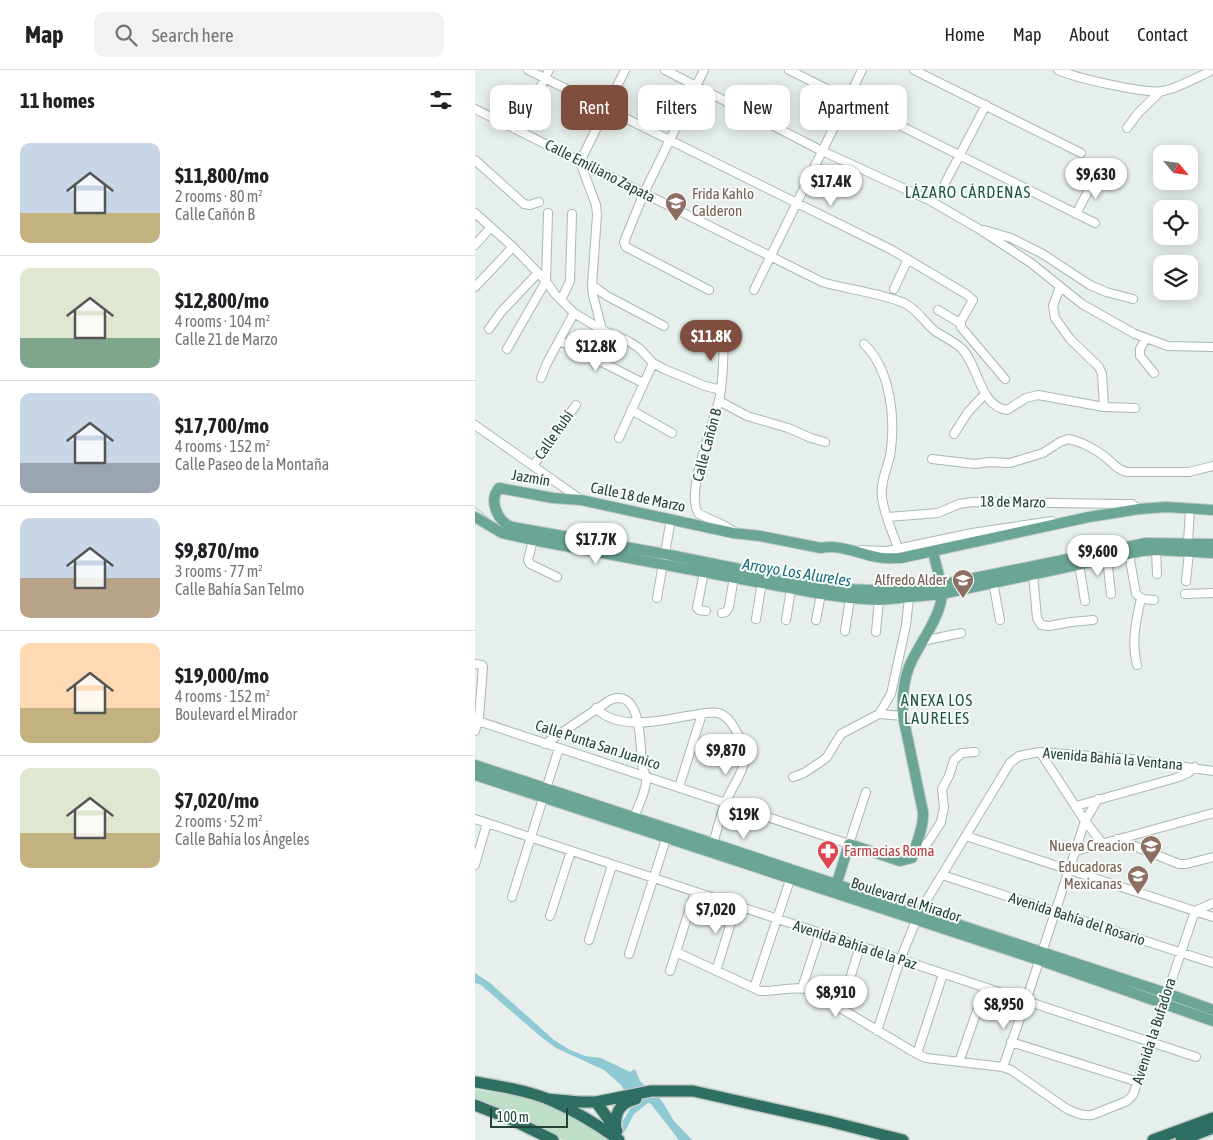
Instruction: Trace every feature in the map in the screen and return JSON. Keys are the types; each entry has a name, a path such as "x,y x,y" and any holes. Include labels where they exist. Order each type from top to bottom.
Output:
{"highway":[{"path":"475,1082 547,1099 583,1116 620,1137"},
{"path":"547,1099 596,1102 655,1093 693,1091 903,1140"},
{"path":"655,1093 693,1095 816,1122 885,1140"},
{"path":"620,1137 617,1113 627,1098"},
{"path":"596,1102 620,1137"},
{"path":"475,1105 508,1118 553,1140"},
{"path":"1153,1140 1213,1118"},
{"path":"1181,1140 1213,1128"}],"main road":[{"name":"Jazmín","path":"581,500 553,498 502,488 496,491 495,499 499,518 505,525 512,528 664,560"},
{"name":"Calle 18 de Marzo","path":"581,500 731,532 761,532 790,536 822,543 827,547 877,557 901,558 1139,509 1190,508 1213,510"},
{"path":"475,518 502,534 533,540 845,589 899,591 941,589 993,582 1129,554 1213,544"},
{"path":"664,560 704,572 791,589 850,598 879,600 909,598 1129,546 1154,542 1213,553"},
{"path":"912,858 923,820 923,812 903,716 903,693 905,680 937,613 941,589 933,552"},
{"name":"Boulevard el Mirador","path":"475,765 545,793 1165,997 1213,1010"},
{"name":"Boulevard el Mirador","path":"475,775 545,793"},
{"path":"835,888 849,844"},
{"name":"Calle Punta San Juanico","path":"849,844 900,860 912,858"},
{"name":"Boulevard el Mirador","path":"1165,997 1213,1020"}],"street":[{"path":"528,70 561,86"},
{"path":"542,85 549,70"},
{"path":"617,85 625,70"},
{"path":"665,70 695,85"},
{"path":"698,85 705,70"},
{"path":"789,70 820,85"},
{"path":"855,85 863,70"},
{"path":"915,70 1081,153"},
{"path":"1058,70 1095,81 1161,92"},
{"path":"1127,128 1139,112 1161,92 1209,71 1213,81"},
{"path":"715,95 822,151 929,200 979,229 1031,263 1095,312 1146,338 1168,346 1213,347"},
{"path":"945,183 986,105"},
{"name":"Calle Emiliano Zapata","path":"475,109 490,116"},
{"path":"628,119 908,259 966,294 973,300 960,323"},
{"path":"907,129 1095,223"},
{"name":"Calle Emiliano Zapata","path":"519,130 822,282 884,296 910,306 933,330 966,353 985,394 999,408 1007,410 1026,398 1038,395 1104,407"},
{"path":"595,130 580,162 596,204 597,216 592,285 602,330"},
{"path":"676,130 629,227 624,245 709,290"},
{"path":"754,290 832,130"},
{"path":"475,160 524,204 530,205 539,202"},
{"path":"1076,214 1096,176"},
{"path":"475,213 513,247 574,313 602,330 628,341 639,348 653,363 676,374 721,390"},
{"path":"507,349 546,281 548,213"},
{"path":"561,300 570,281 573,214"},
{"path":"475,245 491,227"},
{"path":"979,229 1011,238 1041,253 1090,286 1133,299"},
{"path":"475,287 513,247"},
{"path":"894,288 908,259"},
{"path":"489,329 501,312 538,273"},
{"path":"592,285 607,296 664,326"},
{"path":"1060,287 1053,306 1055,318 1071,339 1099,367 1102,374 1104,407 1135,408"},
{"path":"938,310 960,323 1005,379"},
{"path":"541,378 574,313"},
{"name":"Calle Cañón B","path":"724,335 719,401 693,494 694,503 699,514 731,532"},
{"path":"1146,338 1140,349 1140,356 1154,373"},
{"path":"560,341 643,383"},
{"path":"863,344 875,357 890,399 893,432 892,444 881,496 898,548"},
{"path":"619,438 653,363"},
{"path":"954,434 968,412 985,394"},
{"path":"719,401 747,416 789,428 825,442"},
{"name":"Calle Rubí","path":"533,466 576,405"},
{"path":"631,410 673,433"},
{"name":"Calle 18 de Marzo","path":"475,425 581,500"},
{"path":"932,459 975,464 989,462 1011,463 1043,453 1068,439 1098,452 1120,471 1189,472 1213,466"},
{"name":"18 de Marzo","path":"888,517 938,513 959,504 971,502 1131,504 1139,509"},
{"path":"1186,581 1190,508"},
{"path":"657,598 671,520"},
{"name":"Calle 18 de Marzo","path":"854,551 887,551 973,533 1049,521 1071,522"},
{"path":"533,540 528,560 530,564 557,577"},
{"path":"1156,550 1157,574"},
{"path":"1129,554 1136,594 1141,598 1154,600"},
{"path":"1107,558 1111,594"},
{"path":"1079,564 1085,601"},
{"path":"704,572 697,608 705,611"},
{"path":"1033,574 1037,618 1041,625 1049,626 1093,620"},
{"path":"725,611 734,577"},
{"path":"756,619 762,582"},
{"path":"993,582 1000,620"},
{"path":"786,620 791,589"},
{"path":"1185,594 1213,593"},
{"path":"816,620 821,594"},
{"path":"845,631 850,598"},
{"path":"793,777 804,773 827,757 841,734 879,714 891,694 906,625 909,598"},
{"path":"1137,665 1133,652 1141,598"},
{"path":"876,632 879,600"},
{"path":"922,641 961,633"},
{"path":"475,664 482,665 483,667 475,731"},
{"path":"545,744 610,700 621,698 629,701 633,707 637,722 646,783 633,822"},
{"path":"596,708 607,717 626,722 666,720 718,713 732,723 745,748 745,756 742,770 725,803 712,848"},
{"path":"679,787 702,714"},
{"path":"879,714 903,716"},
{"name":"Calle Punta San Juanico","path":"477,721 849,844"},
{"path":"512,898 559,748"},
{"path":"912,858 929,841 941,822 944,807 942,789 954,760 962,753 975,752"},
{"path":"1040,752 1085,821 1103,843"},
{"name":"Avenida Bahía la Ventana","path":"877,1031 900,960 918,916 1010,763 1019,756 1040,752 1131,759 1213,771"},
{"path":"1075,806 1176,778 1195,767"},
{"path":"849,844 866,792"},
{"path":"676,952 754,988 769,992 802,988 810,990 917,1054 932,1059 1003,1066 1085,821 1098,799"},
{"path":"1076,851 1213,813"},
{"name":"Avenida Bahía de la Paz","path":"475,819 1195,1057"},
{"path":"475,865 487,823"},
{"path":"629,954 668,833"},
{"path":"966,836 1213,916"},
{"path":"1117,839 1179,864 1213,857"},
{"path":"550,916 571,851"},
{"path":"589,940 612,865"},
{"path":"754,988 792,874"},
{"name":"Avenida Bahía del Rosario","path":"942,875 1213,963"},
{"path":"670,971 695,892"},
{"path":"1195,910 1203,905 1213,903"},
{"path":"716,971 737,906"},
{"name":"Avenida la Bufadora","path":"1003,1066 1077,1114 1092,1115 1129,1100 1138,1082 1195,910"},
{"path":"802,988 820,933"},
{"path":"841,1008 860,946"},
{"path":"917,1054 943,974"},
{"path":"959,1062 985,988"},
{"path":"1011,1042 1138,1082"}],"green space":[{"path":"475,1090 536,1098 563,1111 612,1140 563,1140 538,1127 475,1102"}],"water":[{"path":"475,973 490,983 554,1040 570,1050 585,1056 601,1058 630,1072 635,1069 640,1081 662,1101 674,1121 692,1140 679,1140 651,1104 648,1103 634,1114 625,1131 623,1130 623,1121 633,1104 621,1085 604,1070 556,1048 540,1036 481,985 475,983"}],"waterway":[{"name":"Arroyo Los Alureles","path":"475,507 493,522"}],"place":[{"name":"Frida Kahlo Calderon","path":"676,222"},
{"name":"Alfredo Alder","path":"963,599"},
{"name":"Nueva Creacion","path":"1151,865"},
{"name":"Farmacias Roma","path":"828,870"},
{"name":"Educadoras Mexicanas","path":"1138,895"}],"district":[{"name":"LÁZARO CÁRDENAS","path":"968,192"},
{"name":"ANEXA LOS LAURELES","path":"937,709"}]}
